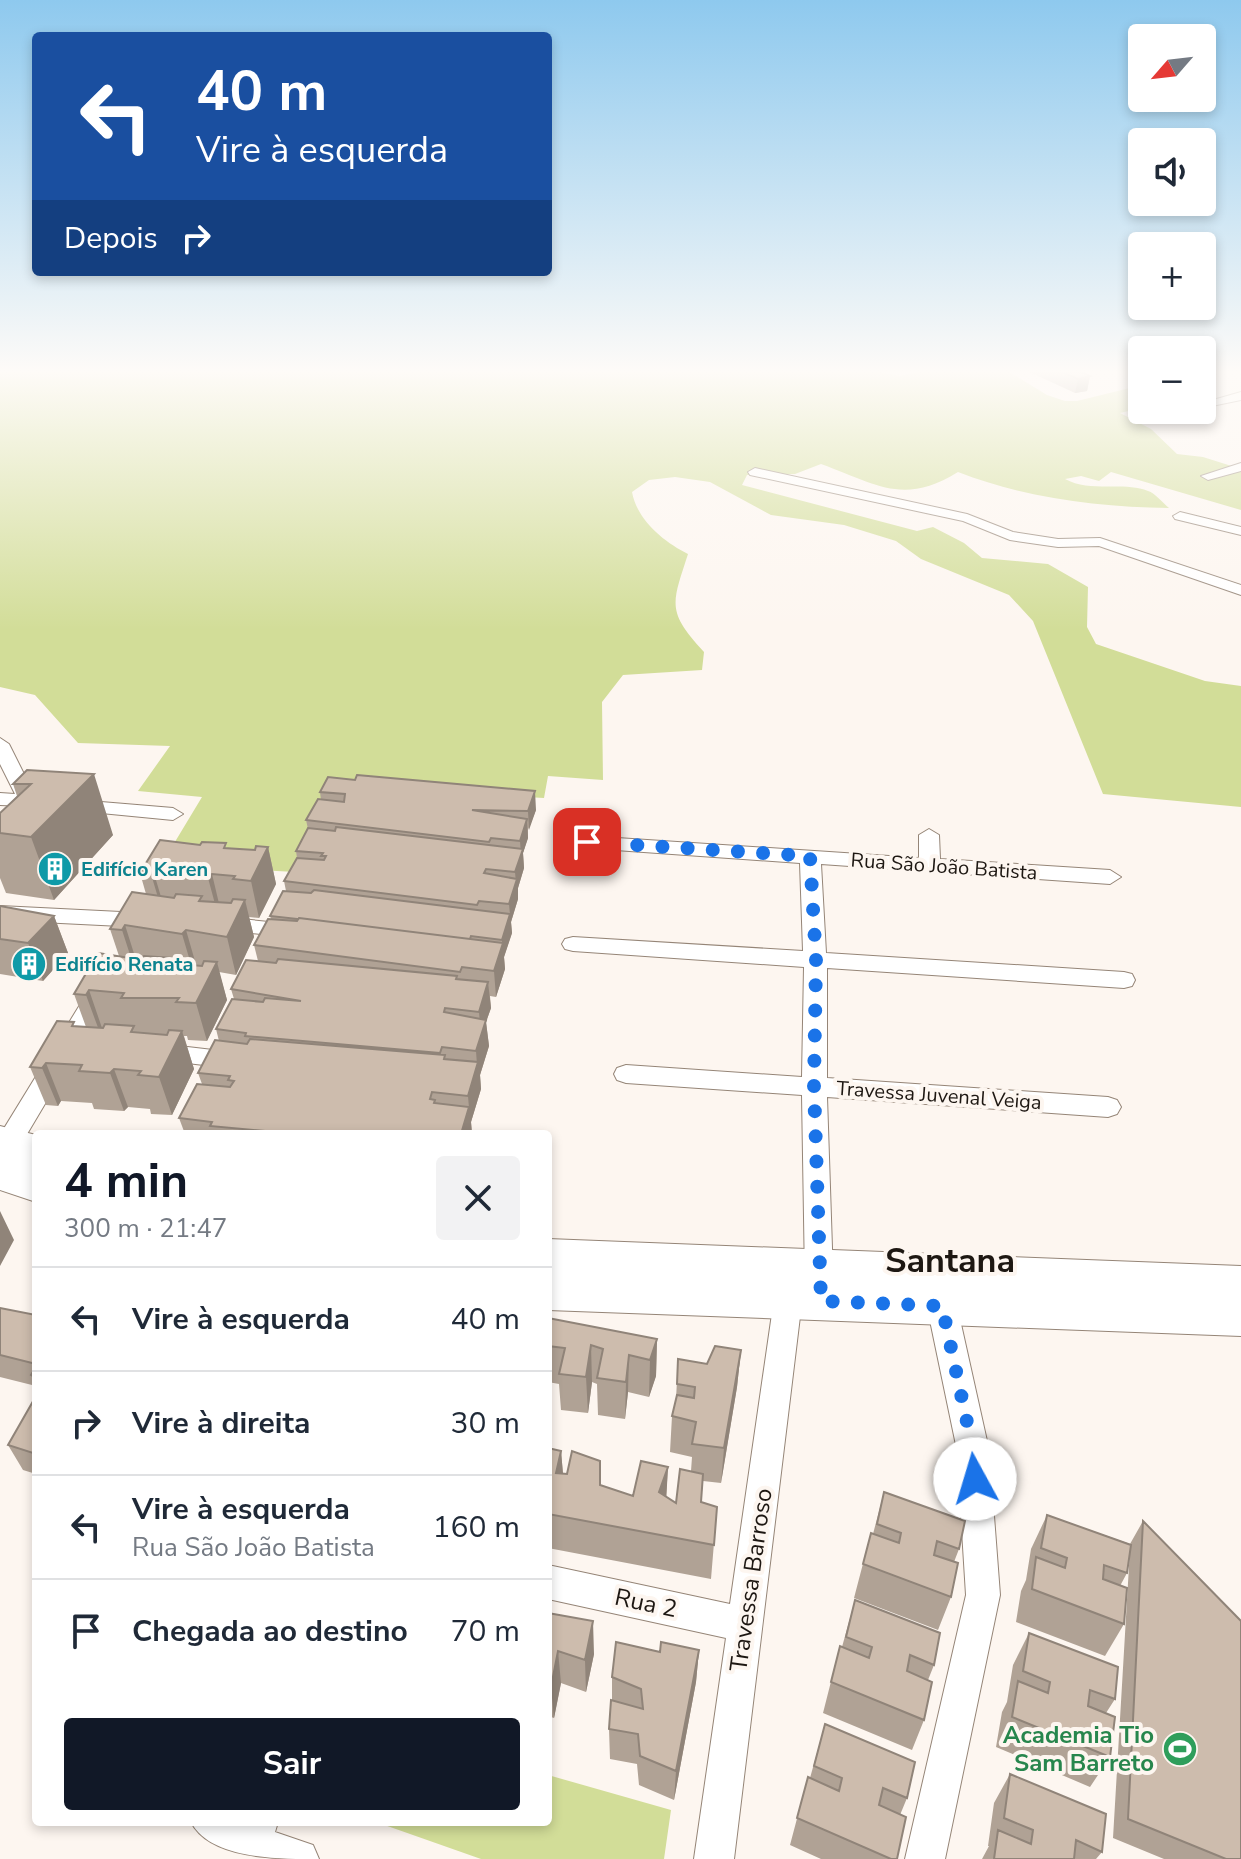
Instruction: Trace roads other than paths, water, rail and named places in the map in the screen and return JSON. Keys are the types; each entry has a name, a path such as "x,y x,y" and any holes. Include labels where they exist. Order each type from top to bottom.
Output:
{"main road":[{"path":"11,1152 32,1179"},
{"path":"552,1258 942,1306 1241,1315"},
{"path":"552,1290 1241,1286"}],"street":[{"path":"1208,476 1241,467"},
{"path":"755,472 967,518 1010,536 1058,543 1100,542 1241,590"},
{"path":"1180,516 1241,531"},
{"path":"0,744 28,802"},
{"path":"0,799 173,814"},
{"path":"929,835 930,866"},
{"name":"Rua São João Batista","path":"587,842 1110,877"},
{"name":"Travessa Barroso","path":"714,1859 744,1625 809,1290 816,960 810,856"},
{"path":"0,913 131,919 127,943"},
{"path":"200,923 261,927"},
{"path":"573,944 1124,980"},
{"path":"11,1152 106,980 121,981"},
{"path":"69,1045 99,1047"},
{"path":"144,1051 204,1056"},
{"name":"Travessa Juvenal Veiga","path":"626,1074 1108,1107"},
{"path":"925,1859 983,1595 973,1450 942,1306"},
{"name":"Rua 2","path":"552,1583 744,1625"},
{"path":"226,1826 255,1833 299,1859"}],"place":[{"name":"Edifício Karen","path":"55,869"},
{"name":"Edifício Renata","path":"29,964"},
{"name":"Academia Tio Sam Barreto","path":"1180,1749"}],"district":[{"name":"Santana","path":"950,1260"}]}
